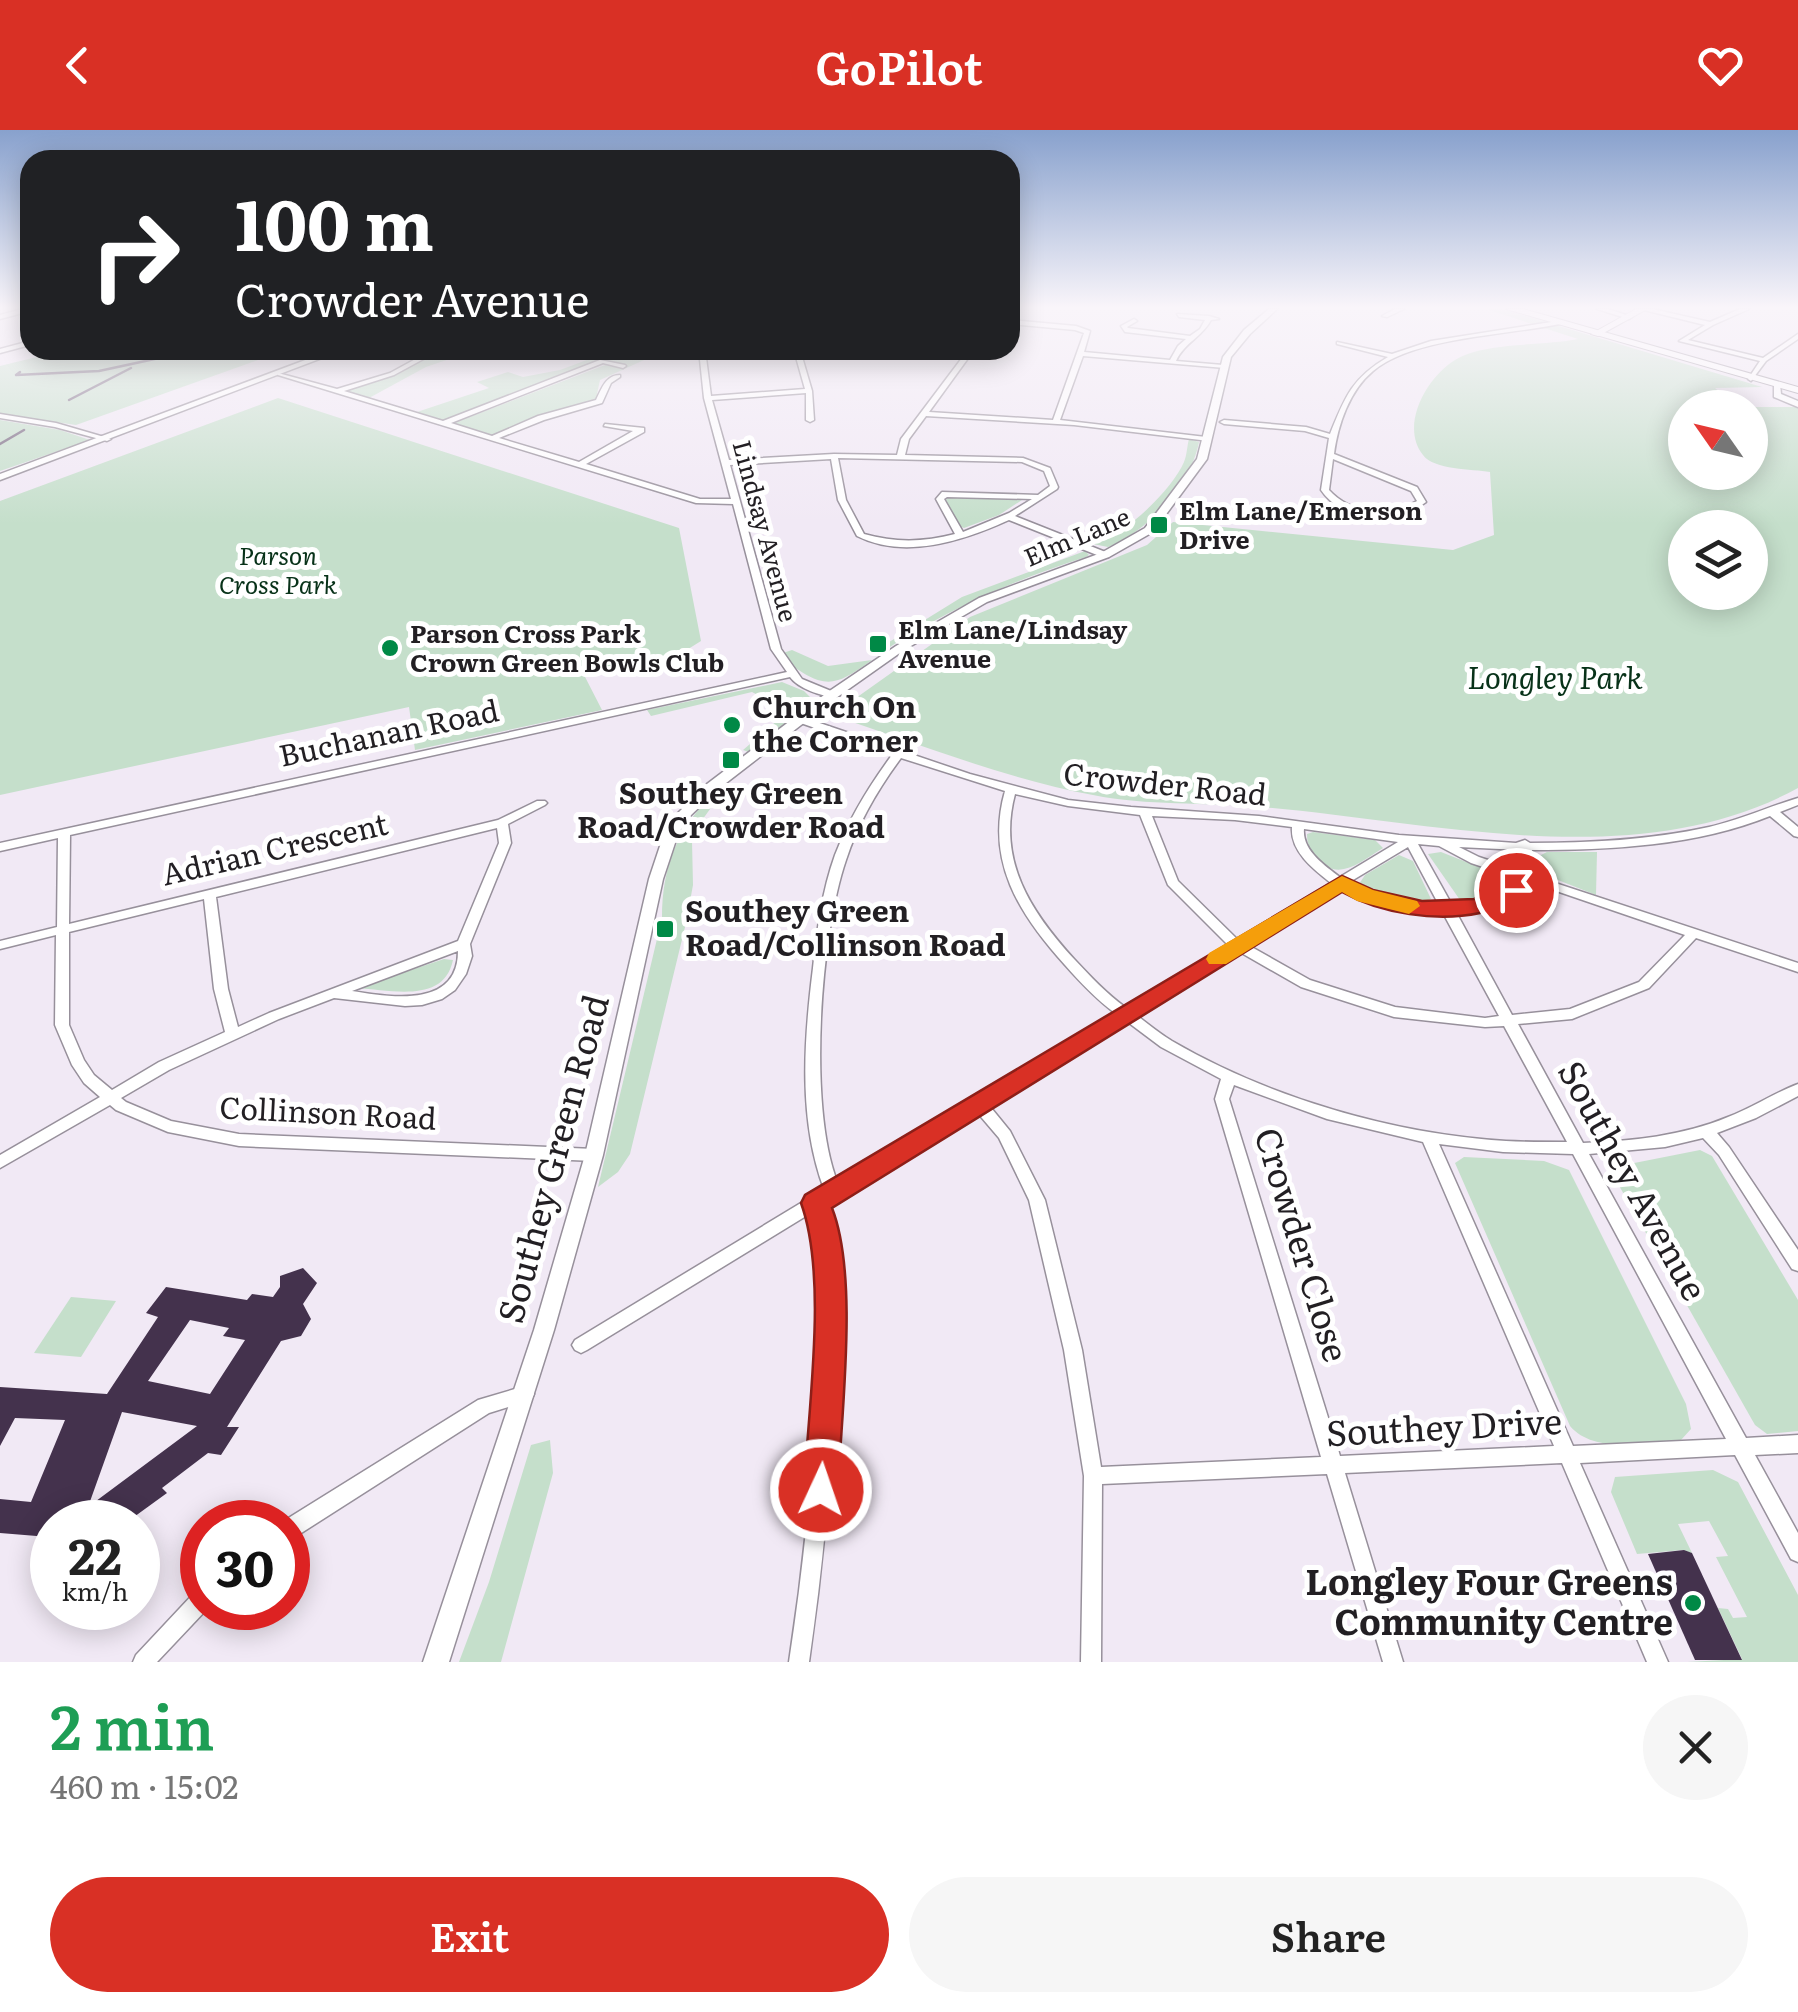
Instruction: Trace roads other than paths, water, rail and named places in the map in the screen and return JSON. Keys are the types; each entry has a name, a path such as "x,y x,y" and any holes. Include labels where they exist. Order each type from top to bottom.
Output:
{"main road":[{"path":"1753,380 1798,390"}],"street":[{"path":"0,477 263,380"},
{"path":"302,380 698,500 735,502"},
{"path":"338,391 371,380"},
{"path":"444,423 552,380"},
{"path":"493,438 541,418 599,402 611,380"},
{"name":"Lindsay Avenue","path":"706,380 776,649 790,674"},
{"path":"805,380 810,420"},
{"path":"901,456 906,439 949,380"},
{"path":"1056,422 1072,380"},
{"name":"Elm Lane","path":"800,719 958,612 1105,555 1138,538 1159,520 1195,471 1220,380"},
{"path":"1328,455 1369,474 1406,485 1418,493 1422,502 1406,512 1385,514 1335,502 1326,490 1328,455 1336,422 1361,380"},
{"path":"1778,386 1777,394 1798,404"},
{"path":"708,398 808,392"},
{"path":"924,414 1056,422 1206,439"},
{"path":"0,416 107,439"},
{"path":"1224,422 1306,429 1332,437"},
{"path":"1306,429 1336,422"},
{"path":"579,464 644,430 608,426"},
{"path":"725,463 834,456 1030,461 1047,470 1054,488 1007,516 960,535 898,544 861,536 842,500 834,456"},
{"path":"960,535 940,500 945,494 1039,498"},
{"path":"1007,516 1105,555"},
{"path":"790,674 832,695"},
{"name":"Buchanan Road","path":"0,846 790,674"},
{"name":"Crowder Road","path":"800,719 1011,789 1103,809 1298,824 1410,840 1525,844 1651,839 1772,813 1798,801"},
{"name":"Southey Green Road","path":"436,1662 524,1394 594,1155 656,879 671,834 697,800 800,719"},
{"path":"833,1192 824,1170 814,1072 827,916 835,874 862,808 900,753"},
{"path":"1011,789 1002,826 1016,890 1074,971 1123,1015 1229,1078 1322,1112 1429,1138 1576,1148 1626,1147 1706,1132 1736,1122 1798,1089"},
{"name":"Adrian Crescent","path":"0,944 502,823 540,804"},
{"path":"1145,813 1153,854 1176,892 1236,948 1284,976 1364,1004 1435,1018 1508,1021 1589,1011 1659,979 1682,955 1694,934"},
{"path":"1772,813 1798,833"},
{"path":"330,994 385,1000 442,995 454,987 466,957 463,944 506,843 502,823"},
{"name":"Crowder Road","path":"1298,824 1297,839 1323,872 1366,896 1396,904 1448,909 1478,906 1528,878"},
{"name":"Collinson Road","path":"64,832 62,1024 76,1061 108,1097 144,1118 168,1126 240,1140 594,1155"},
{"path":"580,1345 1410,840"},
{"name":"Southey Avenue","path":"1410,840 1798,1552"},
{"path":"1442,842 1475,860 1798,968"},
{"path":"1525,844 1528,878"},
{"path":"209,894 221,989 233,1035"},
{"path":"0,1162 108,1097 233,1035 463,944"},
{"name":"Crowder Close","path":"1229,1078 1222,1098 1393,1662"},
{"path":"978,1102 1005,1135 1037,1200 1066,1318 1093,1476 1091,1662"},
{"path":"1706,1132 1724,1152 1798,1264"},
{"path":"1429,1138 1658,1662"},
{"path":"799,1662 814,1562 830,1293 827,1234 816,1203"},
{"path":"310,1516 484,1406 524,1394"},
{"name":"Southey Drive","path":"1093,1476 1798,1444"},
{"path":"143,1662 180,1622"}],"waterway":[{"path":"69,400 107,380"},
{"path":"0,444 24,430"}],"place":[{"name":"Elm Lane/Emerson Drive","path":"1159,525"},
{"name":"Elm Lane/Lindsay Avenue","path":"878,644"},
{"name":"Parson Cross Park Crown Green Bowls Club","path":"390,648"},
{"name":"Church On the Corner","path":"732,725"},
{"name":"Southey Green Road/Crowder Road","path":"731,760"},
{"name":"Southey Green Road/Collinson Road","path":"665,929"},
{"name":"Longley Four Greens Community Centre","path":"1693,1603"}],"park label":[{"name":"Parson Cross Park","path":"278,570"},
{"name":"Longley Park","path":"1555,679"}]}
